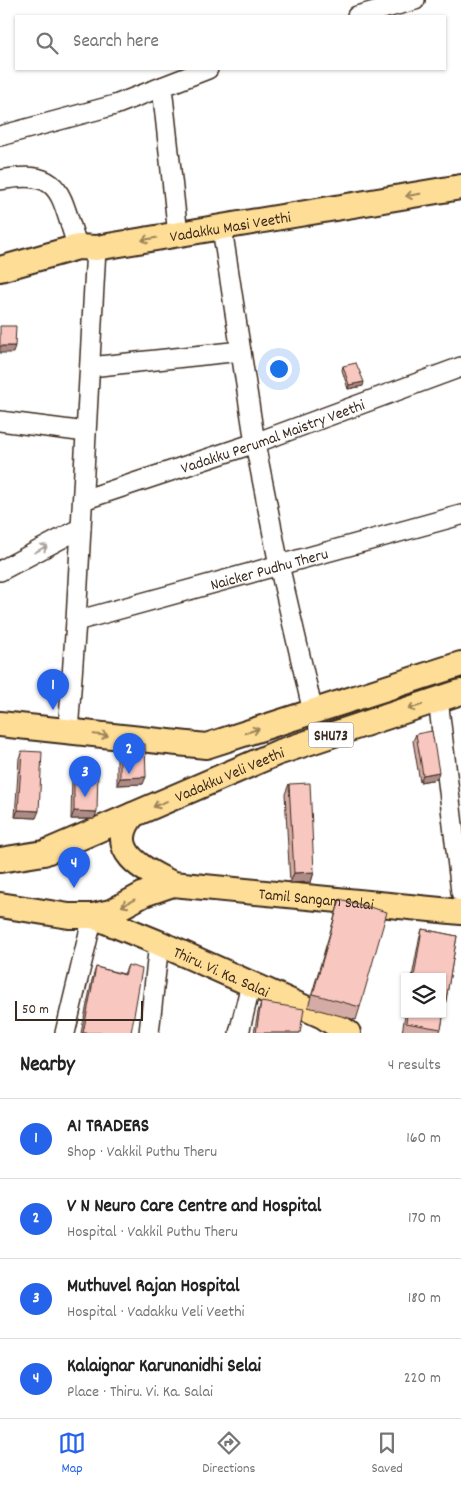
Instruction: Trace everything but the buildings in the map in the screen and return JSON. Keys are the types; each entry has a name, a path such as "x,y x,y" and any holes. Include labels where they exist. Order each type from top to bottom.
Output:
{"main road":[{"name":"Vadakku Masi Veethi","path":"0,269 87,248 222,228 461,187"},
{"name":"Vadakku Veli Veethi","path":"206,746 461,664"},
{"name":"Vadakku Veli Veethi","path":"0,860 44,854 278,753 461,692"},
{"path":"0,724 206,746 210,768 204,784"},
{"path":"134,815 124,826 124,845 130,857 139,867 173,884"},
{"path":"0,905 69,916 93,916 111,912 144,894 173,884"},
{"name":"Tamil Sangam Salai","path":"173,884 461,912"},
{"name":"Thiru. Vi. Ka. Salai","path":"93,916 251,984 323,1025 348,1033"}],"street":[{"path":"361,15 415,0"},
{"path":"0,136 115,105 205,70"},
{"path":"162,87 178,235"},
{"path":"0,180 22,176 42,177 51,182 87,248 90,367 68,732"},
{"path":"222,228 255,444 279,565 313,712"},
{"path":"90,367 241,351"},
{"name":"Vadakku Perumal Maistry Veethi","path":"83,500 255,444 461,367"},
{"path":"0,421 86,432"},
{"name":"Naicker Pudhu Theru","path":"76,621 461,515"},
{"path":"0,571 81,528"},
{"path":"438,700 461,892"},
{"path":"65,1033 93,916"},
{"path":"149,1033 159,943"},
{"path":"239,1033 251,984"}],"place":[{"name":"A1 TRADERS","path":"53,710"},
{"name":"V N Neuro Care Centre and Hospital","path":"129,774"},
{"name":"Muthuvel Rajan Hospital","path":"85,797"},
{"name":"Kalaignar Karunanidhi Selai","path":"74,888"}]}
